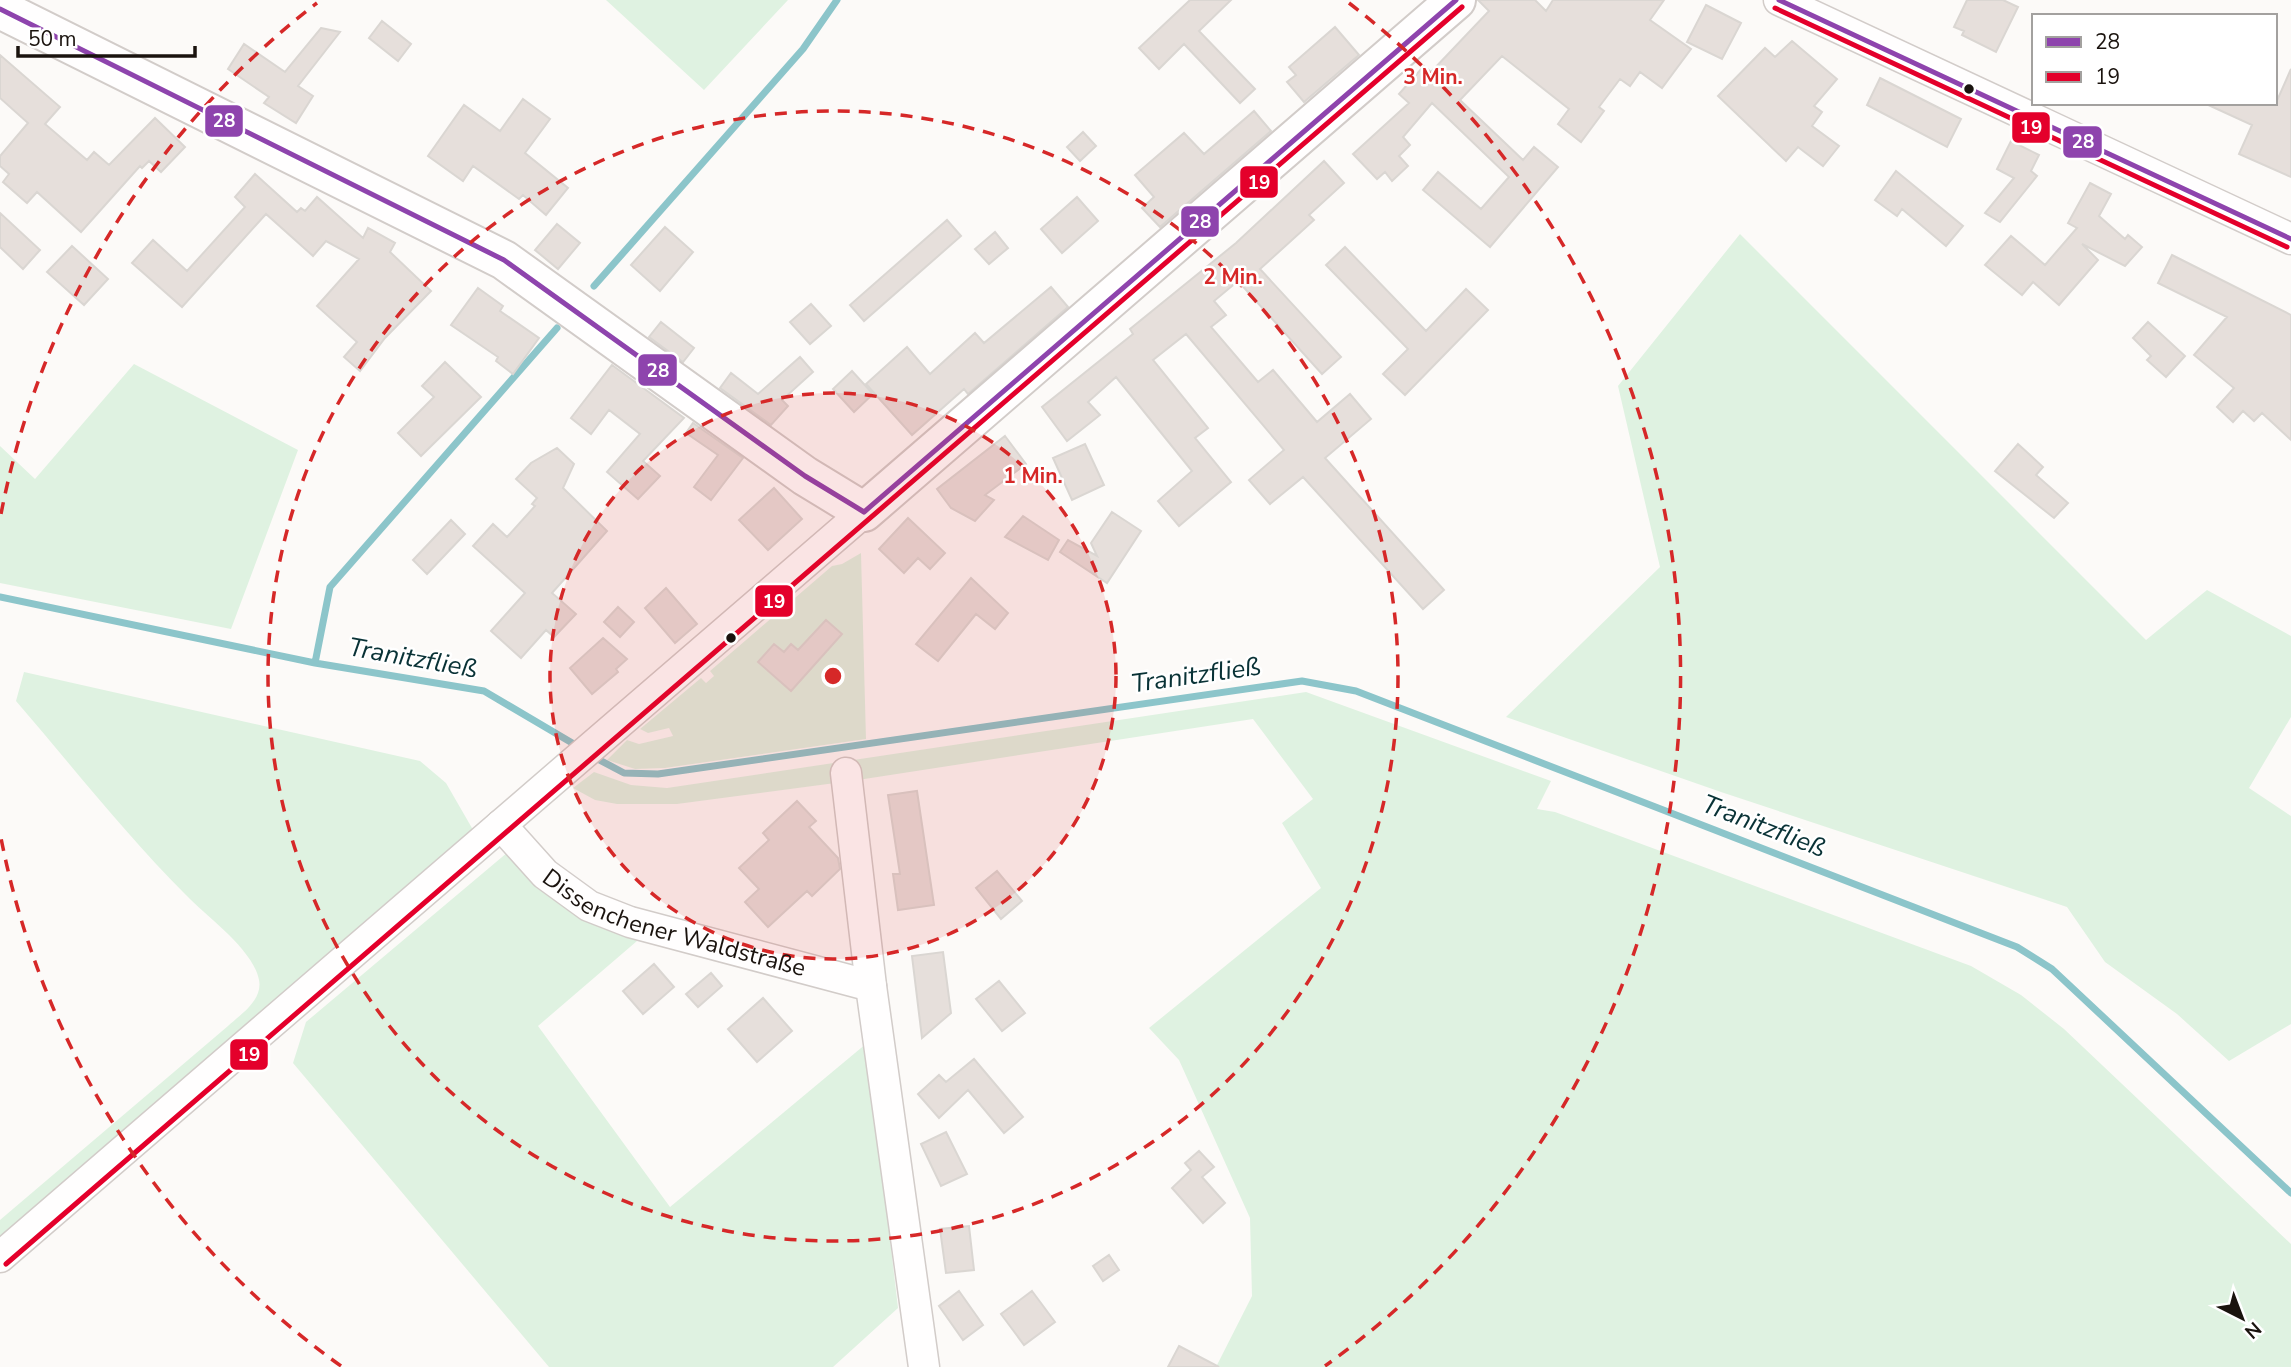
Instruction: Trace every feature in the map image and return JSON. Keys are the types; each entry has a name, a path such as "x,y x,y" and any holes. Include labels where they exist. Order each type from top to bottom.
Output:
{"main road":[{"path":"0,9 504,260 805,476 863,512 1456,0"}],"street":[{"path":"1779,0 2291,239"},
{"path":"0,1258 863,512"},
{"path":"846,774 871,986 925,1367"},
{"name":"Dissenchener Waldstraße","path":"501,825 545,874 589,906 630,922 871,986"}],"green space":[{"path":"606,0 788,0 704,90"},
{"path":"1740,234 2146,640 2207,590 2291,636 2291,717 2249,788 2291,816 2291,1024 2229,1061 2177,1014 2105,962 2067,907 1506,717 1660,567 1618,386"},
{"path":"134,364 298,450 231,629 0,583 0,446 35,479"},
{"path":"861,553 866,739 665,768 635,769 607,760 627,740 639,744 673,736 669,728 648,733 640,729 701,678 706,683 714,676 710,671 832,566 842,564"},
{"path":"24,672 420,761 446,783 476,835 0,1237 0,1220 239,1017 258,994 259,987 255,968 239,945 142,849 16,701"},
{"path":"1306,692 1551,781 1537,809 1555,812 1971,966 2021,995 2064,1029 2291,1244 2291,1367 1216,1367 1252,1296 1250,1218 1179,1060 1149,1028 1321,888 1282,823 1313,799 1253,719 858,780 677,804 617,804 595,800 573,788 594,772 631,785 667,788"},
{"path":"508,852 585,918 637,941 538,1026 670,1207 867,1043 898,1308 833,1367 549,1367 293,1063 306,1022"}],"building":[{"path":"1190,0 1231,0 1199,31 1255,89 1240,103 1184,44 1159,69 1139,48"},
{"path":"1478,0 1535,0 1546,11 1553,0 1664,0 1650,20 1691,49 1662,88 1640,72 1630,86 1620,79 1599,107 1604,111 1581,142 1558,124 1569,109 1502,56 1460,100 1523,160 1534,147 1558,167 1490,247 1423,190 1438,172 1481,209 1509,177 1432,103 1403,137 1410,145 1399,156 1408,166 1392,181 1385,172 1377,179 1353,154 1409,103 1399,94 1424,66 1431,72 1489,11"},
{"path":"1967,0 2003,0 2018,7 1996,52 1962,35 1964,31 1954,27"},
{"path":"1706,5 1741,23 1722,59 1687,42"},
{"path":"382,21 411,44 398,61 369,38"},
{"path":"1335,27 1359,55 1304,102 1287,82 1296,75 1289,67"},
{"path":"321,28 340,32 298,86 313,96 296,123 264,103 269,97 228,69 244,44 285,72"},
{"path":"1792,41 1837,79 1814,106 1822,112 1812,126 1839,146 1823,166 1798,147 1786,161 1718,96 1765,48 1775,57"},
{"path":"0,55 60,107 45,124 87,160 94,152 109,165 155,118 185,147 161,172 149,161 142,168 140,166 81,232 37,192 27,203 3,182 9,174 0,166 0,156 28,123 0,98"},
{"path":"2291,69 2291,177 2239,154 2252,125 2208,105 2277,105"},
{"path":"1880,78 1961,119 1947,147 1867,105"},
{"path":"523,99 550,119 525,153 568,188 546,215 523,195 519,199 473,166 463,181 428,156 464,105 500,131"},
{"path":"1254,111 1271,131 1160,227 1142,208 1154,197 1135,175 1184,133 1204,154"},
{"path":"1083,132 1096,146 1080,161 1067,147"},
{"path":"2011,141 2039,155 2031,171 2037,176 2000,222 1985,213 2014,178 1997,169"},
{"path":"1324,161 1344,183 1309,215 1314,220 1260,269 1341,357 1322,374 1238,281 1214,301 1226,315 1211,327 1258,382 1273,370 1317,422 1350,394 1371,419 1325,458 1444,590 1423,609 1303,477 1270,504 1249,480 1284,450 1186,334 1153,360 1208,428 1195,438 1231,482 1179,526 1158,501 1192,471 1116,377 1088,402 1100,415 1067,441 1042,407 1133,334 1130,329 1236,243"},
{"path":"1896,171 1963,226 1946,246 1902,209 1897,216 1875,200"},
{"path":"255,174 297,212 301,208 305,211 317,197 363,238 368,228 395,243 390,252 431,291 385,338 360,371 344,357 357,342 317,306 359,259 326,241 313,256 266,214 182,307 132,263 153,240 187,271 245,207 235,197"},
{"path":"2090,183 2111,194 2099,216 2125,239 2128,235 2142,247 2125,266 2082,244 2098,260 2059,305 2033,282 2022,295 1985,265 2011,236 2045,265 2077,228 2068,223"},
{"path":"1077,197 1098,221 1062,253 1041,229"},
{"path":"0,213 40,250 23,269 0,247"},
{"path":"947,220 961,236 864,321 850,305"},
{"path":"557,224 580,243 558,269 535,250"},
{"path":"665,227 693,252 660,291 631,265"},
{"path":"995,232 1008,248 989,264 975,249"},
{"path":"72,246 108,279 84,305 47,272"},
{"path":"1345,247 1426,331 1466,289 1488,310 1405,395 1383,374 1408,349 1326,265"},
{"path":"2172,255 2291,315 2291,440 2262,413 2254,421 2243,411 2233,422 2217,407 2234,388 2194,355 2227,317 2158,283"},
{"path":"1051,287 1068,307 968,394 964,389 912,435 866,384 907,347 930,374 975,333 984,343"},
{"path":"478,288 503,306 500,311 539,338 513,374 496,361 498,357 451,325"},
{"path":"811,304 831,326 810,344 790,322"},
{"path":"661,322 694,348 683,362 649,337"},
{"path":"2148,322 2185,356 2166,377 2147,360 2151,356 2133,338"},
{"path":"800,357 813,372 782,400 788,406 771,425 720,388 731,373 758,394"},
{"path":"445,362 481,397 421,456 398,433 434,397 422,386"},
{"path":"612,365 684,418 643,461 660,476 638,499 607,472 640,434 609,410 591,434 571,418"},
{"path":"852,371 873,394 854,412 833,389"},
{"path":"693,423 743,458 711,500 694,487 718,455 686,433"},
{"path":"1005,436 1026,464 985,495 994,500 975,521 951,508 937,489"},
{"path":"1085,444 1104,485 1072,500 1053,458"},
{"path":"2018,444 2043,467 2036,475 2068,503 2054,518 1995,471"},
{"path":"557,448 574,464 563,488 607,531 552,593 576,614 554,637 546,630 521,658 491,631 525,593 473,546 493,524 507,537 535,506 532,504 537,498 516,479 531,463"},
{"path":"774,488 802,519 768,550 739,520"},
{"path":"1112,512 1141,531 1107,583 1060,552 1068,540 1097,556 1091,543"},
{"path":"1023,516 1059,540 1048,560 1005,537"},
{"path":"908,518 945,553 930,569 918,558 904,573 879,549"},
{"path":"451,520 465,534 427,574 413,560"},
{"path":"971,578 1008,613 995,629 976,614 938,661 916,644"},
{"path":"666,588 697,624 675,643 645,608"},
{"path":"618,607 634,622 620,637 604,622"},
{"path":"826,620 842,634 791,691 758,662 774,644 784,652 791,644 798,650"},
{"path":"603,638 627,659 616,669 618,672 592,694 570,668"},
{"path":"917,791 934,905 898,910 893,874 900,874 888,795"},
{"path":"797,801 816,821 809,827 838,858 840,869 812,896 807,891 768,927 745,902 759,889 739,868 769,840 763,833"},
{"path":"997,871 1022,901 1001,919 976,888"},
{"path":"943,952 951,1013 922,1038 912,956"},
{"path":"654,964 674,987 643,1014 623,991"},
{"path":"711,973 722,986 698,1007 686,994"},
{"path":"999,981 1025,1013 1002,1031 976,999"},
{"path":"763,998 792,1031 757,1062 728,1029"},
{"path":"974,1059 1023,1117 1004,1133 968,1090 939,1118 918,1094 939,1075 946,1082"},
{"path":"946,1132 967,1174 941,1186 921,1144"},
{"path":"1199,1151 1214,1167 1202,1177 1225,1203 1203,1223 1172,1188 1191,1170 1185,1163"},
{"path":"969,1226 974,1270 946,1273 940,1229"},
{"path":"1109,1255 1119,1270 1103,1281 1093,1266"},
{"path":"959,1291 983,1325 963,1340 939,1306"},
{"path":"1032,1291 1055,1322 1024,1345 1001,1314"},
{"path":"1179,1346 1219,1367 1168,1367"}],"waterway":[{"path":"594,286 803,49 837,0"},
{"path":"315,663 330,587 557,328"},
{"name":"Tranitzfließ","path":"0,597 315,663 484,691 579,747"},
{"name":"Tranitzfließ","path":"592,756 624,773 658,774 1302,681 1356,691 2017,947 2052,969 2291,1193"}],"transit line":[{"name":"28","path":"864,512 1456,0"},
{"name":"28","path":"1779,0 2291,239"},
{"name":"19","path":"6,1264 1462,7"},
{"name":"19","path":"1775,8 2287,247"},
{"name":"28","path":"0,9 504,260 805,476 864,512"}]}
